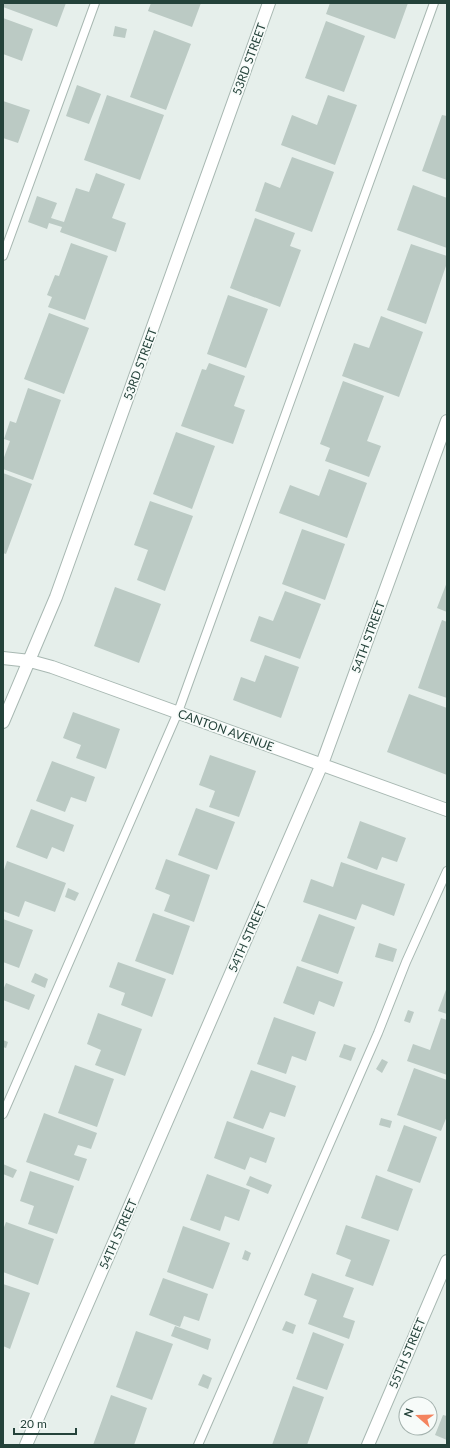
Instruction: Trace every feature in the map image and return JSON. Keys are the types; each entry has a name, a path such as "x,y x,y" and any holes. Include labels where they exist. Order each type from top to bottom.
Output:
{"street":[{"name":"53RD STREET","path":"3,722 56,597 269,3"},
{"name":"54TH STREET","path":"26,1445 322,764 447,421"},
{"name":"CANTON AVENUE","path":"3,658 30,661 52,667 447,810"},
{"name":"55TH STREET","path":"368,1445 447,1261"}],"lane":[{"path":"3,256 95,3"},
{"path":"3,1114 178,712 434,3"},
{"path":"198,1445 375,1041 406,962 447,871"}],"building":[{"path":"3,3 66,3 57,27 3,7"},
{"path":"151,3 201,3 192,27 148,11"},
{"path":"330,3 408,3 395,39 326,14"},
{"path":"3,18 33,29 22,61 3,54"},
{"path":"326,21 365,36 344,92 305,78"},
{"path":"115,26 127,29 125,38 113,36"},
{"path":"154,30 191,44 166,110 130,97"},
{"path":"77,85 101,94 89,124 66,116"},
{"path":"107,95 164,115 140,180 84,160"},
{"path":"328,95 357,105 335,165 281,145 292,115 317,125"},
{"path":"3,101 30,110 18,143 3,138"},
{"path":"442,115 447,116 447,180 422,171"},
{"path":"292,157 334,172 312,232 255,211 265,182 280,188"},
{"path":"96,173 125,184 112,218 126,223 116,252 60,232 62,227 49,223 47,229 28,222 37,196 57,203 51,218 64,222 76,188 89,192"},
{"path":"413,185 447,198 447,248 397,230"},
{"path":"255,218 295,233 290,246 301,250 280,307 230,288"},
{"path":"71,243 108,256 85,320 48,307 52,297 47,295 55,275 59,276"},
{"path":"411,244 447,256 447,263 426,324 387,310"},
{"path":"228,295 268,309 246,368 207,354"},
{"path":"49,313 89,328 64,394 24,379"},
{"path":"381,316 423,332 399,397 342,376 354,343 369,348"},
{"path":"209,363 245,376 234,406 245,410 233,444 181,426 202,369 206,370"},
{"path":"343,381 384,396 367,441 381,446 369,477 325,461 330,448 320,444"},
{"path":"28,388 61,400 33,480 3,469 3,460 10,441 4,439 10,421 16,423"},
{"path":"176,432 215,446 192,509 153,494"},
{"path":"329,469 367,483 347,538 279,513 290,485 319,496"},
{"path":"3,473 32,484 6,554 3,553"},
{"path":"150,501 193,516 165,591 137,580 148,550 134,545"},
{"path":"302,529 345,544 325,600 282,584"},
{"path":"447,582 447,612 437,608"},
{"path":"115,587 161,604 139,663 94,646"},
{"path":"285,591 321,604 300,659 250,641 259,616 273,621"},
{"path":"442,620 447,622 447,698 418,688"},
{"path":"265,655 299,667 281,718 233,700 241,677 255,682"},
{"path":"409,694 447,708 447,775 387,752"},
{"path":"73,712 120,729 106,769 76,758 81,745 63,738"},
{"path":"210,755 256,771 239,817 209,807 215,791 199,785"},
{"path":"52,761 95,777 86,802 71,797 65,812 36,801"},
{"path":"196,808 235,822 217,870 178,855"},
{"path":"31,809 74,825 64,852 52,847 47,859 16,847"},
{"path":"360,821 406,838 397,862 382,857 377,870 347,858"},
{"path":"166,859 210,875 194,922 164,911 170,895 155,889"},
{"path":"7,861 66,883 55,912 25,901 19,917 3,911 3,873"},
{"path":"341,862 405,884 394,916 362,904 356,920 303,902 311,879 333,887"},
{"path":"68,888 79,893 75,901 65,897"},
{"path":"153,913 190,926 173,975 135,961"},
{"path":"319,914 355,927 338,974 301,961"},
{"path":"3,919 33,930 19,968 3,962"},
{"path":"379,943 397,949 393,962 375,957"},
{"path":"118,962 166,979 152,1017 121,1005 125,993 109,987"},
{"path":"297,966 343,982 334,1007 319,1001 314,1015 283,1003"},
{"path":"35,973 48,979 45,988 31,982"},
{"path":"6,983 35,995 29,1010 3,1000 3,990"},
{"path":"447,987 447,1014 438,1011"},
{"path":"408,1010 414,1012 410,1023 404,1021"},
{"path":"98,1013 142,1029 125,1076 95,1065 101,1050 87,1044"},
{"path":"274,1017 316,1032 306,1061 292,1056 286,1074 257,1064"},
{"path":"441,1018 447,1020 447,1075 407,1061 413,1044 430,1050"},
{"path":"3,1040 8,1042 6,1048 3,1047"},
{"path":"344,1044 356,1048 351,1061 339,1057"},
{"path":"382,1059 388,1062 382,1073 376,1069"},
{"path":"75,1065 114,1079 97,1127 58,1113"},
{"path":"414,1068 447,1080 447,1116 441,1131 397,1115"},
{"path":"251,1070 296,1086 285,1117 270,1112 263,1129 233,1118"},
{"path":"44,1113 97,1133 91,1149 78,1145 74,1155 87,1159 79,1181 26,1162"},
{"path":"381,1118 392,1121 390,1128 379,1125"},
{"path":"227,1121 275,1138 266,1163 250,1157 245,1170 214,1158"},
{"path":"404,1125 437,1137 420,1183 387,1171"},
{"path":"3,1164 17,1170 13,1178 3,1174"},
{"path":"30,1171 74,1186 57,1234 28,1224 34,1206 20,1201"},
{"path":"207,1174 250,1190 239,1221 225,1216 220,1231 190,1220"},
{"path":"376,1175 413,1189 398,1231 361,1218"},
{"path":"250,1176 272,1185 268,1194 246,1185"},
{"path":"6,1222 54,1239 38,1285 3,1272 3,1230"},
{"path":"346,1225 390,1240 373,1286 345,1276 351,1260 336,1254"},
{"path":"183,1226 230,1243 213,1289 167,1272"},
{"path":"245,1250 251,1253 248,1261 242,1259"},
{"path":"312,1273 354,1288 343,1317 355,1321 349,1339 308,1324 317,1300 304,1295"},
{"path":"163,1278 208,1294 199,1321 184,1316 180,1327 149,1315"},
{"path":"3,1284 30,1293 10,1349 3,1346"},
{"path":"286,1321 296,1325 293,1334 282,1330"},
{"path":"175,1326 211,1339 208,1350 171,1336"},
{"path":"136,1331 173,1344 152,1400 116,1387"},
{"path":"313,1332 344,1344 327,1390 296,1379"},
{"path":"203,1374 212,1378 208,1389 198,1385"},
{"path":"293,1386 324,1397 307,1445 272,1445"},
{"path":"111,1395 147,1408 134,1445 93,1445"},
{"path":"443,1415 447,1416 447,1440 437,1436 438,1428"}]}
